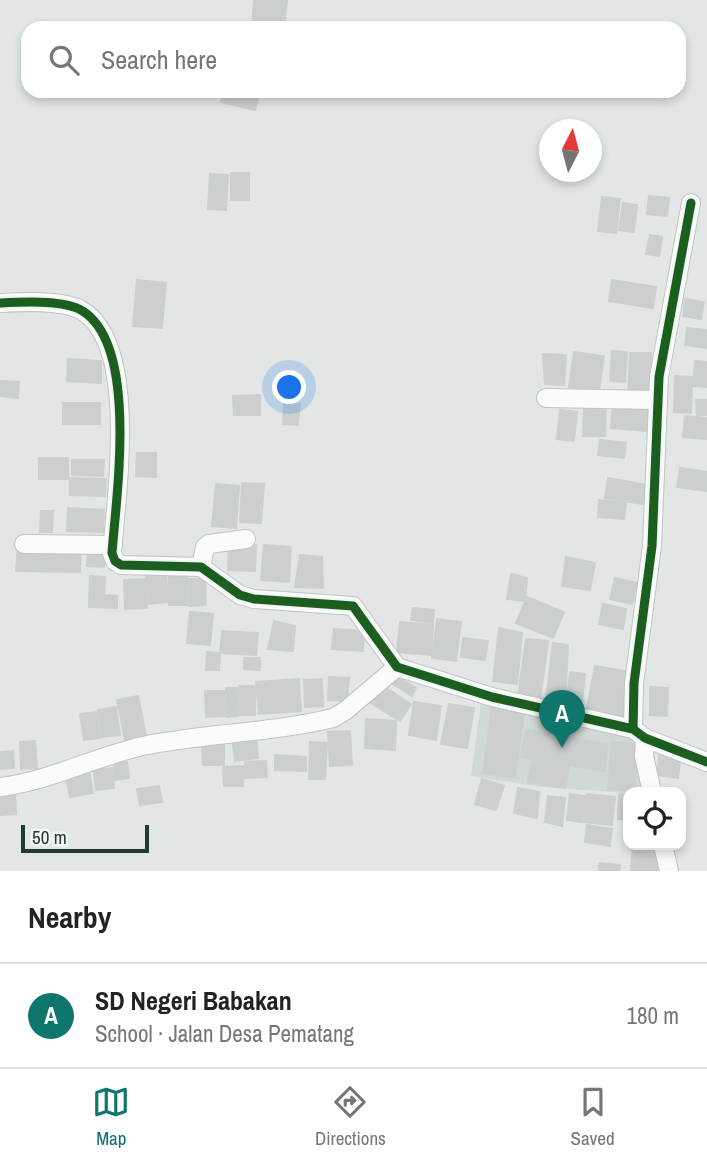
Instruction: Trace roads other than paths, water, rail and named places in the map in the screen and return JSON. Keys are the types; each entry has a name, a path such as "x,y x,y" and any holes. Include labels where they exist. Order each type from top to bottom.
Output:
{"street":[{"path":"651,787 639,733 634,683 652,546 659,377 691,203"},
{"path":"0,303 28,302 76,307 86,313 98,327 108,346 118,380 120,440 112,553 115,561 121,565 201,567 240,595 278,601 353,606 397,667 492,697 639,733 707,762"},
{"path":"546,398 657,400"},
{"path":"201,567 205,547 209,544 246,539"},
{"path":"24,544 113,545"},
{"path":"0,787 39,780 106,756 142,747 333,719 397,667"},
{"path":"664,850 669,871"}],"place":[{"name":"SD Negeri Babakan","path":"562,748"}]}
